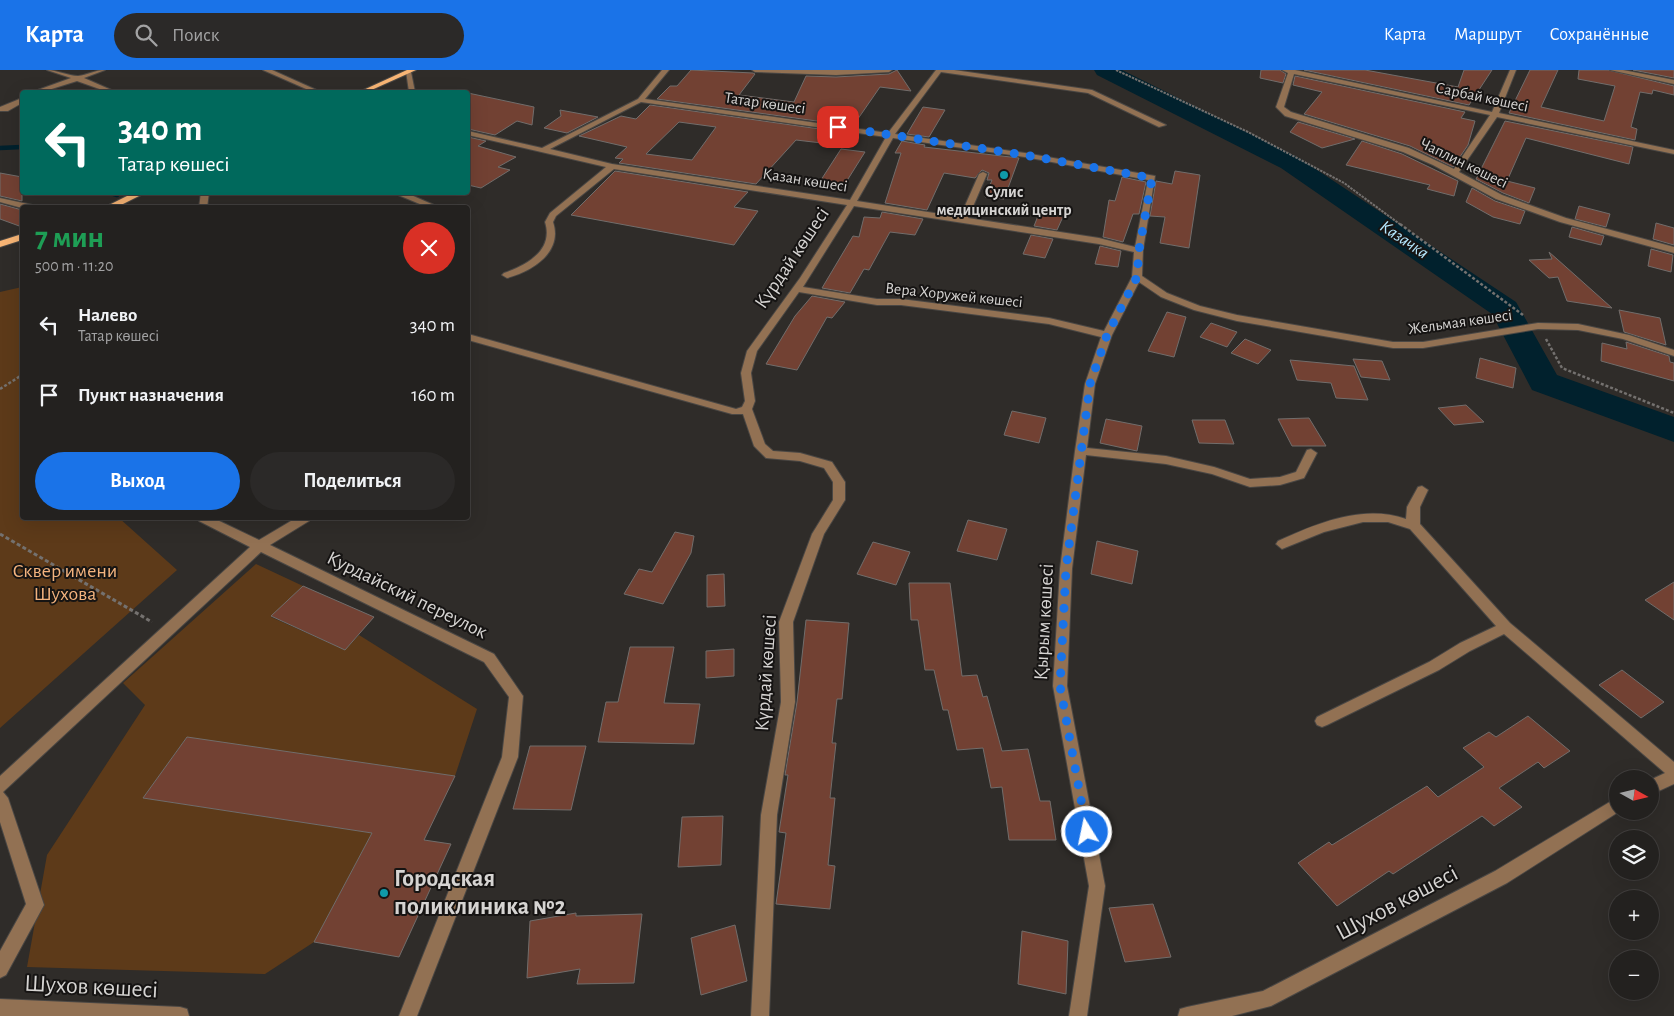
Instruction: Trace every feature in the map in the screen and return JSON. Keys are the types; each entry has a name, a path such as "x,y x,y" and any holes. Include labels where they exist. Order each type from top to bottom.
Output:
{"main road":[{"path":"367,90 410,71"},
{"path":"114,205 137,195"},
{"path":"0,244 20,238"}],"street":[{"path":"50,70 108,90"},
{"path":"43,90 102,70"},
{"path":"266,70 313,90"},
{"path":"543,150 640,100 666,70"},
{"path":"756,70 836,73 889,70"},
{"path":"940,70 1090,92 1162,125"},
{"name":"Күрдай көшесі","path":"760,1016 769,815 788,702 786,622 818,534 839,500 839,482 828,465 800,457 770,455 760,446 747,409 750,401 746,373 752,351 797,288 852,203 891,135 940,70"},
{"name":"Сарбай көшесі","path":"1289,70 1674,152"},
{"name":"Чаплин көшесі","path":"1289,70 1280,107 1282,110 1406,150 1455,173 1499,197 1562,220 1674,250"},
{"path":"1455,173 1495,114 1513,70"},
{"path":"1613,70 1674,82"},
{"path":"410,71 412,90"},
{"name":"Татар көшесі","path":"640,100 1025,155 1152,178"},
{"path":"0,109 5,109 20,101"},
{"name":"Қазан көшесі","path":"470,133 612,166 963,220 1139,250"},
{"path":"507,274 530,266 550,245 552,237 549,222 553,215 612,166"},
{"path":"963,220 983,174"},
{"name":"Қырым көшесі","path":"1078,1016 1097,886 1060,686 1066,569 1090,384 1107,335 1137,277 1139,250 1152,178"},
{"path":"404,195 430,205"},
{"path":"0,200 21,205"},
{"name":"Жельмая көшесі","path":"1137,277 1164,296 1197,308 1236,318 1392,345 1423,345 1538,326 1578,327 1625,337 1674,353"},
{"name":"Вера Хоружей көшесі","path":"797,288 877,302 910,303 1049,321 1107,335"},
{"path":"470,338 736,412 747,409"},
{"path":"1081,451 1166,460 1214,471 1250,483 1280,481 1300,475 1311,453"},
{"path":"1422,490 1414,504 1411,519 1414,526 1505,627 1674,771"},
{"path":"1282,544 1319,528 1369,518 1386,518 1414,526"},
{"name":"Курдайский переулок","path":"207,520 489,658 516,696 510,757 408,1016"},
{"path":"0,786 260,545 302,520"},
{"path":"1322,721 1434,666 1465,647 1505,627"},
{"path":"1659,784 1674,776"},
{"path":"0,798 35,904 0,969"},
{"name":"Шухов көшесі","path":"1187,1016 1265,1000 1501,877 1609,810"},
{"name":"Шухов көшесі","path":"0,1008 180,1016"}],"path":[{"path":"1116,70 1248,132 1344,183 1538,326 1562,368 1674,413"},
{"path":"0,390 20,376"},
{"path":"0,534 168,631"}],"green space":[{"name":"Сквер имени Шухова","path":"20,287 20,520 121,520 177,570 0,728 0,292"},
{"path":"256,564 303,586 271,617 345,650 359,635 477,709 455,776 186,738 143,798 372,833 314,942 265,974 27,967 47,855 145,705 123,683"}],"building":[{"path":"691,70 753,73 755,74 739,95 794,102 806,76 836,77 889,74 897,70 911,91 880,87 853,126 657,99 670,86 677,86"},
{"path":"1261,70 1280,70 1286,74 1283,83 1260,78"},
{"path":"1304,70 1365,70 1458,87 1464,70 1492,70 1469,105"},
{"path":"1530,70 1558,70 1541,107 1604,121 1615,86 1578,79 1579,70 1608,70 1674,86 1674,95 1653,90 1652,94 1640,92 1631,127 1637,129 1635,140 1509,113"},
{"path":"1633,70 1674,70 1674,78"},
{"path":"1295,76 1465,112 1461,118 1475,121 1468,145 1453,167 1410,146 1304,114 1322,92 1293,85"},
{"path":"470,93 534,107 532,125 517,121 495,135 470,129"},
{"path":"650,105 848,133 839,145 796,140 756,184 619,163 623,159 615,158 627,147 579,136 621,116 636,119","holes":["679,122 716,127 692,160 646,154"]},
{"path":"923,107 945,110 929,137 907,134"},
{"path":"560,110 598,117 567,133 544,128 561,116"},
{"path":"1505,121 1633,147 1629,164 1526,138 1507,181 1535,188 1529,203 1503,193 1476,179"},
{"path":"1298,122 1355,139 1322,148 1290,132"},
{"path":"470,137 486,141 478,146 516,157 498,167 510,170 481,188 470,185"},
{"path":"902,141 925,145 924,147 1019,158 1004,199 985,197 992,180 987,180 989,173 982,170 975,178 944,173 927,210 885,203 901,153 895,153"},
{"path":"1362,141 1402,154 1458,181 1454,196 1427,189 1430,185 1346,165"},
{"path":"841,149 865,152 843,187 819,183"},
{"path":"615,171 748,192 734,207 758,211 734,245 571,215"},
{"path":"1175,171 1200,175 1189,248 1160,243 1165,217 1150,216 1156,181 1172,184"},
{"path":"0,173 20,177 20,195 22,195 22,201 0,196"},
{"path":"1122,177 1146,182 1139,214 1133,214 1123,242 1103,237 1109,200 1115,201"},
{"path":"1472,188 1495,201 1525,211 1520,224 1493,217 1466,202"},
{"path":"0,204 20,209 20,226 0,219"},
{"path":"1042,206 1066,210 1057,230 1034,226"},
{"path":"1579,206 1610,214 1606,227 1575,219"},
{"path":"882,212 923,219 915,235 890,232 869,270 864,269 850,293 822,288 853,236 859,237 864,217 880,218"},
{"path":"1656,223 1674,228 1674,245 1653,239"},
{"path":"1572,227 1604,236 1601,245 1569,237"},
{"path":"1031,235 1053,239 1045,258 1023,254"},
{"path":"1100,246 1121,251 1118,267 1095,264"},
{"path":"1651,249 1673,255 1671,272 1648,266"},
{"path":"1549,252 1612,308 1567,301 1558,277 1549,278 1529,260 1552,259"},
{"path":"812,296 845,302 832,318 827,317 797,370 766,364 795,316"},
{"path":"1619,310 1660,318 1666,345 1624,332"},
{"path":"1167,312 1186,317 1174,357 1148,351"},
{"path":"1211,323 1237,332 1227,347 1200,337"},
{"path":"1245,339 1271,350 1258,364 1231,353"},
{"path":"1626,342 1669,356 1670,362 1674,363 1674,381 1601,361 1602,343 1627,349"},
{"path":"1480,358 1516,368 1513,388 1476,378"},
{"path":"1353,359 1382,361 1390,380 1361,377"},
{"path":"1290,360 1354,366 1368,400 1336,398 1331,383 1297,380"},
{"path":"1466,405 1484,422 1454,425 1438,408"},
{"path":"1012,411 1046,418 1039,443 1004,435"},
{"path":"1309,418 1326,446 1292,446 1278,419"},
{"path":"1106,419 1142,426 1137,451 1100,443"},
{"path":"1192,420 1225,420 1234,444 1199,443"},
{"path":"968,520 1007,529 997,560 957,551"},
{"path":"675,532 694,536 691,553 663,604 624,594 639,569 652,572"},
{"path":"1097,541 1138,551 1132,584 1091,574"},
{"path":"873,542 910,552 896,585 857,574"},
{"path":"724,574 725,606 707,607 707,575"},
{"path":"1674,582 1674,620 1645,600"},
{"path":"909,583 950,583 962,676 977,675 983,697 987,696 1002,751 1028,749 1040,801 1050,801 1056,840 1009,840 1002,787 991,788 983,748 957,750 948,710 943,710 934,670 925,670 918,620 911,620"},
{"path":"303,586 374,617 345,650 271,616"},
{"path":"806,620 849,623 842,699 837,699 832,743 836,743 830,798 835,798 828,865 835,866 830,909 776,904 786,833 779,832 788,775 785,775 797,702"},
{"path":"630,647 674,647 664,703 700,704 694,744 598,742 606,702 618,702"},
{"path":"734,649 734,676 706,678 706,651"},
{"path":"1622,670 1664,702 1641,718 1599,685"},
{"path":"1528,716 1570,751 1544,768 1538,762 1499,788 1522,807 1494,826 1482,816 1393,874 1389,871 1337,906 1298,863 1329,842 1332,845 1427,786 1438,797 1484,767 1463,748 1489,732 1496,737"},
{"name":"Городская поликлиника №2","path":"187,737 455,776 424,840 451,844 399,957 314,942 372,833 143,798"},
{"path":"530,746 586,746 571,810 513,809"},
{"path":"723,816 721,865 678,867 682,817"},
{"path":"1153,904 1171,957 1125,962 1109,908"},
{"path":"576,913 576,916 642,914 634,983 577,984 580,969 527,978 530,921"},
{"path":"735,925 747,981 701,995 691,938"},
{"path":"1022,931 1068,941 1066,994 1018,984"}],"waterway":[{"name":"Казачка","path":"1105,70 1290,163 1505,309 1544,382 1674,430"},
{"path":"0,148 20,147"}],"place":[{"name":"Сулис медицинский центр","path":"1004,175"},
{"name":"Городская поликлиника №2","path":"384,893"}],"route":[{"path":"838,127 1025,155 1152,178 1139,250 1137,277 1107,335 1090,384 1066,569 1060,686 1087,832"}]}
